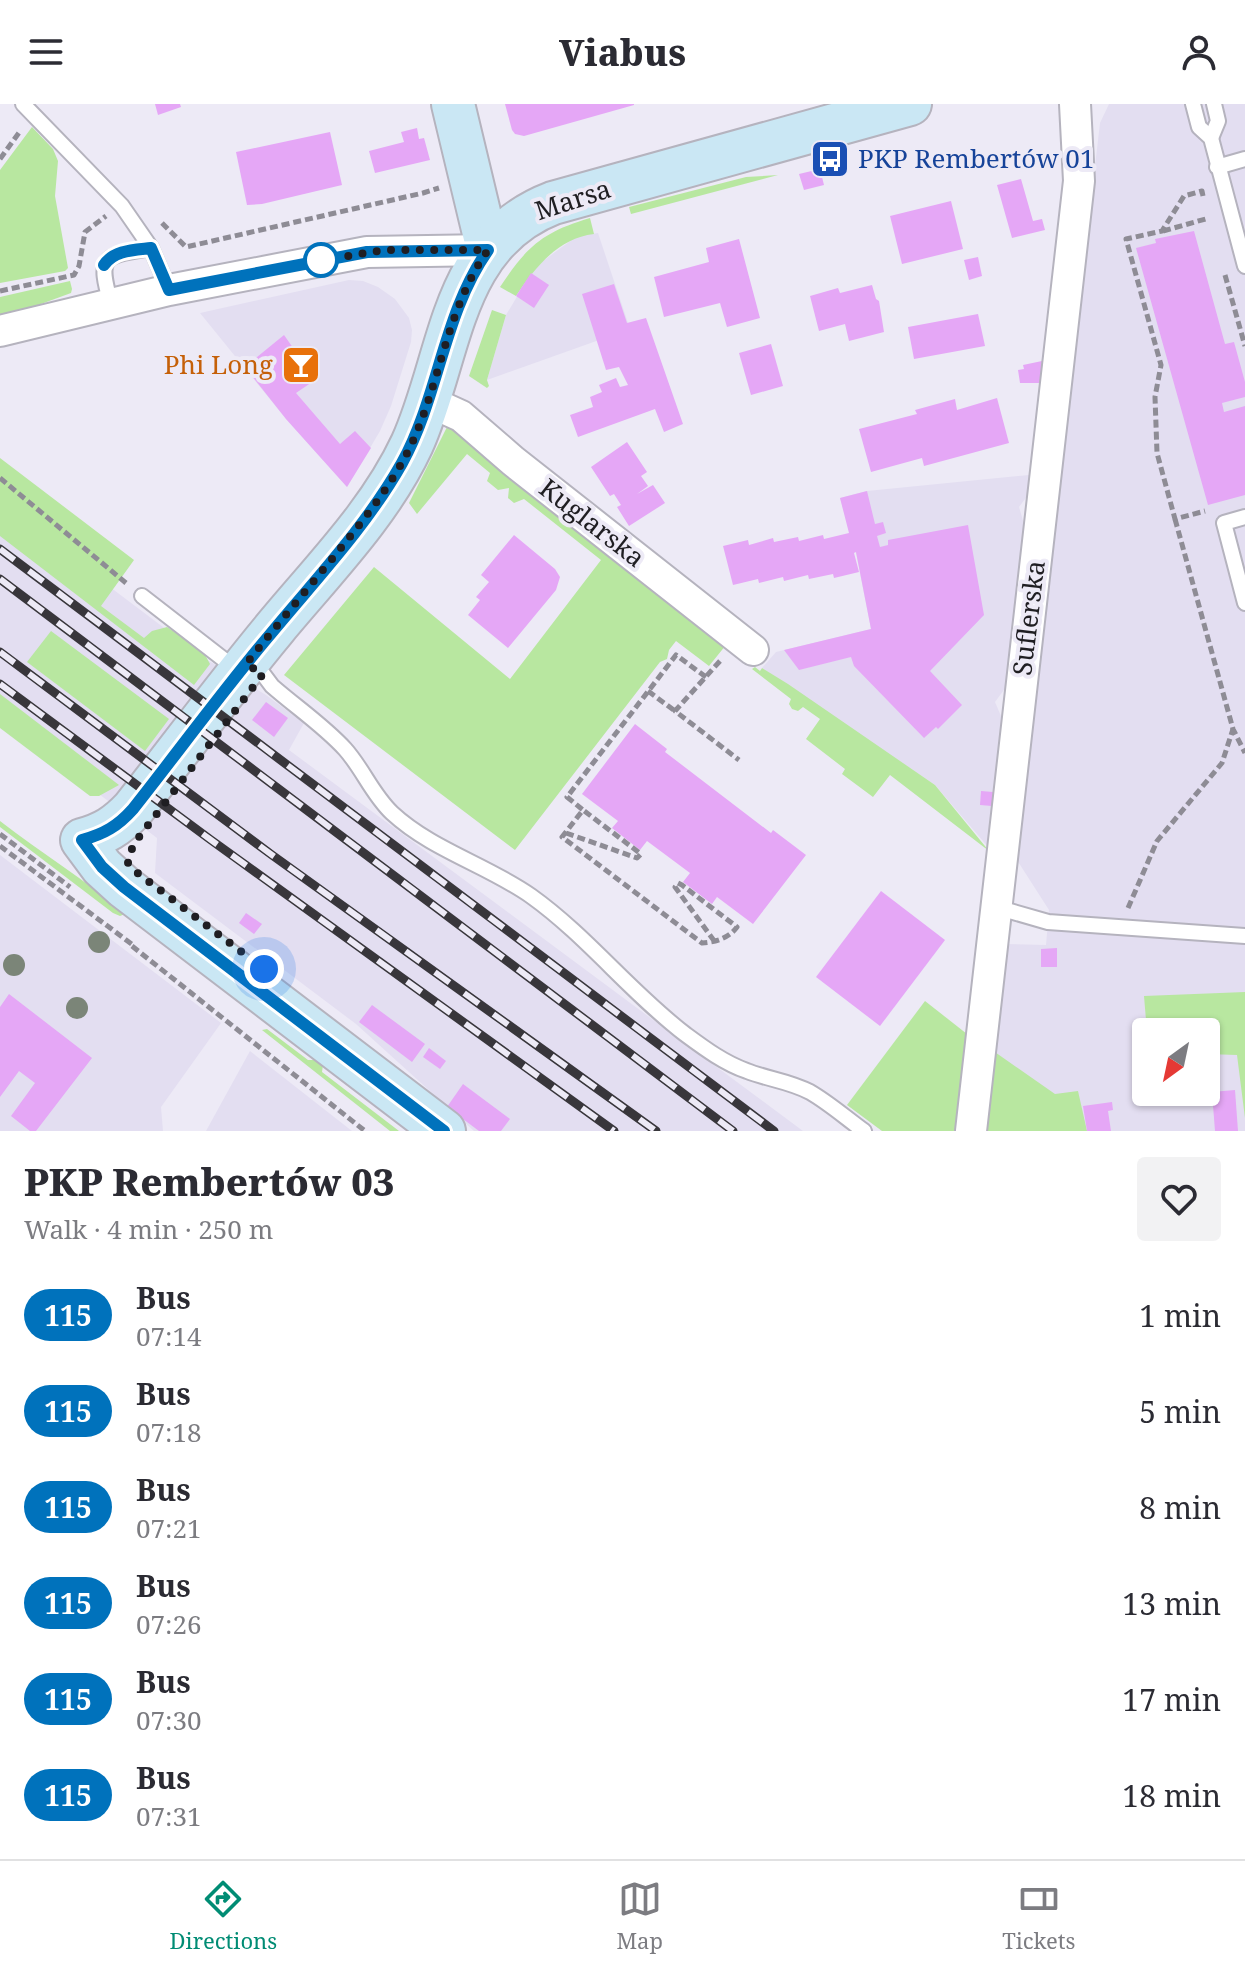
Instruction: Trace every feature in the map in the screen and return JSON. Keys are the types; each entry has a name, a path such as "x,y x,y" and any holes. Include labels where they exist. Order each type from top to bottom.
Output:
{"main road":[{"path":"453,104 488,250"},
{"name":"Marsa","path":"444,1131 124,887 102,867 82,840 101,834 122,821 383,494 412,444 459,304 488,250 518,219 553,203 910,104"}],"street":[{"name":"Suflerska","path":"971,1131 1079,181 1075,104"},
{"path":"0,331 169,290 367,252 488,250"},
{"name":"Kuglarska","path":"428,401 466,420 513,461 753,650"}],"lane":[{"path":"1193,104 1199,127 1211,138"},
{"path":"1214,104 1218,121 1211,138 1245,266"},
{"path":"29,109 122,206 151,248 169,290"},
{"path":"1217,167 1245,159"},
{"path":"111,304 103,274 108,259 118,253 151,248"},
{"path":"1245,517 1224,523 1245,603"},
{"path":"142,596 242,668 263,674 272,686 346,750 375,793 393,813 423,835 470,863 492,871 535,899 656,1009 708,1050 739,1068 808,1091 864,1131"},
{"path":"996,907 1048,922 1245,936"}],"path":[{"path":"0,159 29,109"},
{"path":"0,291 74,275 79,266 85,232 122,206 138,204 186,247 423,193 451,183"},
{"path":"1162,231 1184,196 1202,191"},
{"path":"1209,218 1126,239 1161,365 1155,397 1157,453 1233,729 1245,753"},
{"path":"0,478 142,596"},
{"path":"1175,519 1217,508"},
{"path":"566,833 637,858 641,854 567,797 676,655 706,677"},
{"path":"675,711 713,669"},
{"path":"648,691 739,760"},
{"path":"1128,928 1126,915 1157,841 1222,763 1233,729"},
{"path":"583,810 562,837 702,943 715,942 737,927 678,883 675,887 715,942"},
{"path":"0,834 73,889"},
{"path":"132,946 365,1131"}],"shaded area":[{"path":"1109,104 1245,104 1245,1131 983,1131 1004,944 1046,945 1049,910 1015,857 1100,123"},
{"path":"598,233 630,329 487,380 506,315 531,273 577,236"},
{"path":"349,280 378,287 395,299 409,318 412,330 391,406 347,487 286,419 200,313"},
{"path":"1029,475 1028,495 1019,507 1026,531 1009,683 995,702 1004,723 989,848 935,785 762,668 776,652 871,629 856,553 840,498 867,491"},
{"path":"0,504 204,658 266,695 304,723 289,750 803,1131 474,1131 356,1024 155,873 157,838 0,719"},
{"path":"0,855 221,1023 161,1107 163,1131 0,1131"},
{"path":"250,1051 352,1131 206,1131"}],"green space":[{"path":"32,127 53,149 58,161 55,196 68,268 0,283 0,170"},
{"path":"778,175 631,214 629,207 746,177"},
{"path":"590,218 594,234 569,241 559,248 531,275 516,296 500,287 538,242 560,229"},
{"path":"70,281 71,293 0,319 0,297"},
{"path":"492,310 506,315 487,388 469,376"},
{"path":"449,423 726,645 709,666 676,641 667,659 660,662 515,850 284,675 374,567 510,679 601,560 524,499 514,503 508,498 509,488 498,490 487,481 490,473 467,454 417,514 409,503"},
{"path":"0,458 134,560 101,606 144,638 152,631 167,627 203,651 210,664 194,685 0,536"},
{"path":"51,631 169,719 145,751 27,662"},
{"path":"755,667 788,684 935,785 989,851 890,775 873,797 842,774 845,769 806,739 820,719 803,707 798,711 792,709 789,704 791,699 752,669"},
{"path":"0,694 119,785 99,796 90,796 0,728"},
{"path":"0,821 125,914 120,916 113,913 0,827"},
{"path":"1245,992 1245,1118 1237,1055 1220,1054 1220,1018 1146,1018 1144,996"},
{"path":"925,1001 967,1034 958,1131 882,1131 847,1105"},
{"path":"267,1029 308,1060 321,1060 322,1072 399,1131 390,1131 262,1030"},
{"path":"992,1050 1055,1094 1078,1091 1087,1131 983,1131"}],"building":[{"path":"155,104 180,104 181,107 158,115"},
{"path":"505,104 634,105 524,136 512,130"},
{"path":"417,128 419,139 424,138 430,160 375,173 369,151 404,142 401,132"},
{"path":"330,132 342,185 247,205 236,152"},
{"path":"820,169 824,185 804,190 799,174"},
{"path":"1021,179 1033,221 1042,219 1045,230 1012,238 997,185"},
{"path":"951,201 963,249 902,264 890,216"},
{"path":"1194,231 1225,344 1234,342 1245,382 1245,397 1222,403 1224,412 1245,406 1245,495 1208,505 1136,248 1156,243 1155,239"},
{"path":"739,239 760,318 727,327 720,303 664,317 654,277 709,262 706,248"},
{"path":"978,257 982,276 969,280 964,260"},
{"path":"531,273 549,285 534,308 516,296"},
{"path":"614,284 627,323 646,318 683,424 664,432 655,409 578,437 570,415 593,407 590,397 602,392 599,385 616,378 620,387 628,385 619,367 606,370 582,294"},
{"path":"872,285 879,301 884,332 849,341 845,324 819,331 810,296 838,288 840,293"},
{"path":"978,314 985,346 914,359 908,327"},
{"path":"284,335 318,378 296,393 340,444 355,431 371,448 347,487 286,419 245,367"},
{"path":"771,344 783,386 751,395 739,353"},
{"path":"1042,361 1040,383 1020,383 1018,370 1024,369 1023,365"},
{"path":"997,398 1009,443 924,466 922,458 871,472 859,429 917,414 915,410 955,399 957,410"},
{"path":"627,442 647,472 641,476 648,486 637,494 653,485 665,503 629,526 617,507 621,505 614,494 610,496 591,467"},
{"path":"867,491 875,524 883,522 886,533 877,536 880,547 888,545 888,540 968,525 984,615 930,671 962,705 924,738 854,666 851,657 799,670 784,650 871,629 856,552 859,572 834,578 833,574 809,579 808,575 759,583 758,579 733,585 723,546 748,540 749,545 773,538 774,542 798,537 799,541 823,535 824,539 849,533 840,498"},
{"path":"514,535 555,569 560,577 556,590 508,648 468,615 480,600 476,597 489,582 481,575"},
{"path":"266,702 288,718 274,737 252,720"},
{"path":"635,724 667,749 665,752 771,833 773,830 806,855 753,924 717,897 712,904 683,882 690,873 647,841 640,850 612,828 618,821 582,794"},
{"path":"981,791 993,792 992,806 980,805"},
{"path":"881,891 945,940 880,1026 816,977"},
{"path":"246,913 262,924 254,934 239,923"},
{"path":"1057,948 1057,967 1041,967 1041,949"},
{"path":"9,994 92,1058 36,1131 30,1131 11,1116 35,1083 19,1071 0,1097 0,1007"},
{"path":"372,1005 425,1044 412,1062 359,1022"},
{"path":"429,1048 446,1061 440,1069 423,1057"},
{"path":"463,1084 510,1119 501,1131 479,1131 447,1107"},
{"path":"1235,1090 1238,1131 1215,1131 1213,1106 1220,1106 1220,1091"},
{"path":"1112,1102 1113,1110 1108,1111 1111,1131 1087,1131 1083,1106"}],"railway":[{"path":"0,549 774,1131"},
{"path":"0,579 733,1131"},
{"path":"0,652 272,855 656,1131"},
{"path":"0,684 614,1131"}],"bus line":[{"name":"115","path":"104,265 118,253 151,248 169,290 367,252 488,250 470,278 454,315 412,444 383,494 133,809 113,828 82,840 102,867 124,887 444,1131"}],"place":[{"name":"PKP Rembertów 01","path":"830,159"},
{"name":"Phi Long","path":"301,365"}],"route":[{"path":"264,969 135,871 128,863 133,845 263,674 246,664 361,524 393,478 412,444 454,315 470,278 488,250 384,250 318,261 321,260"}]}
